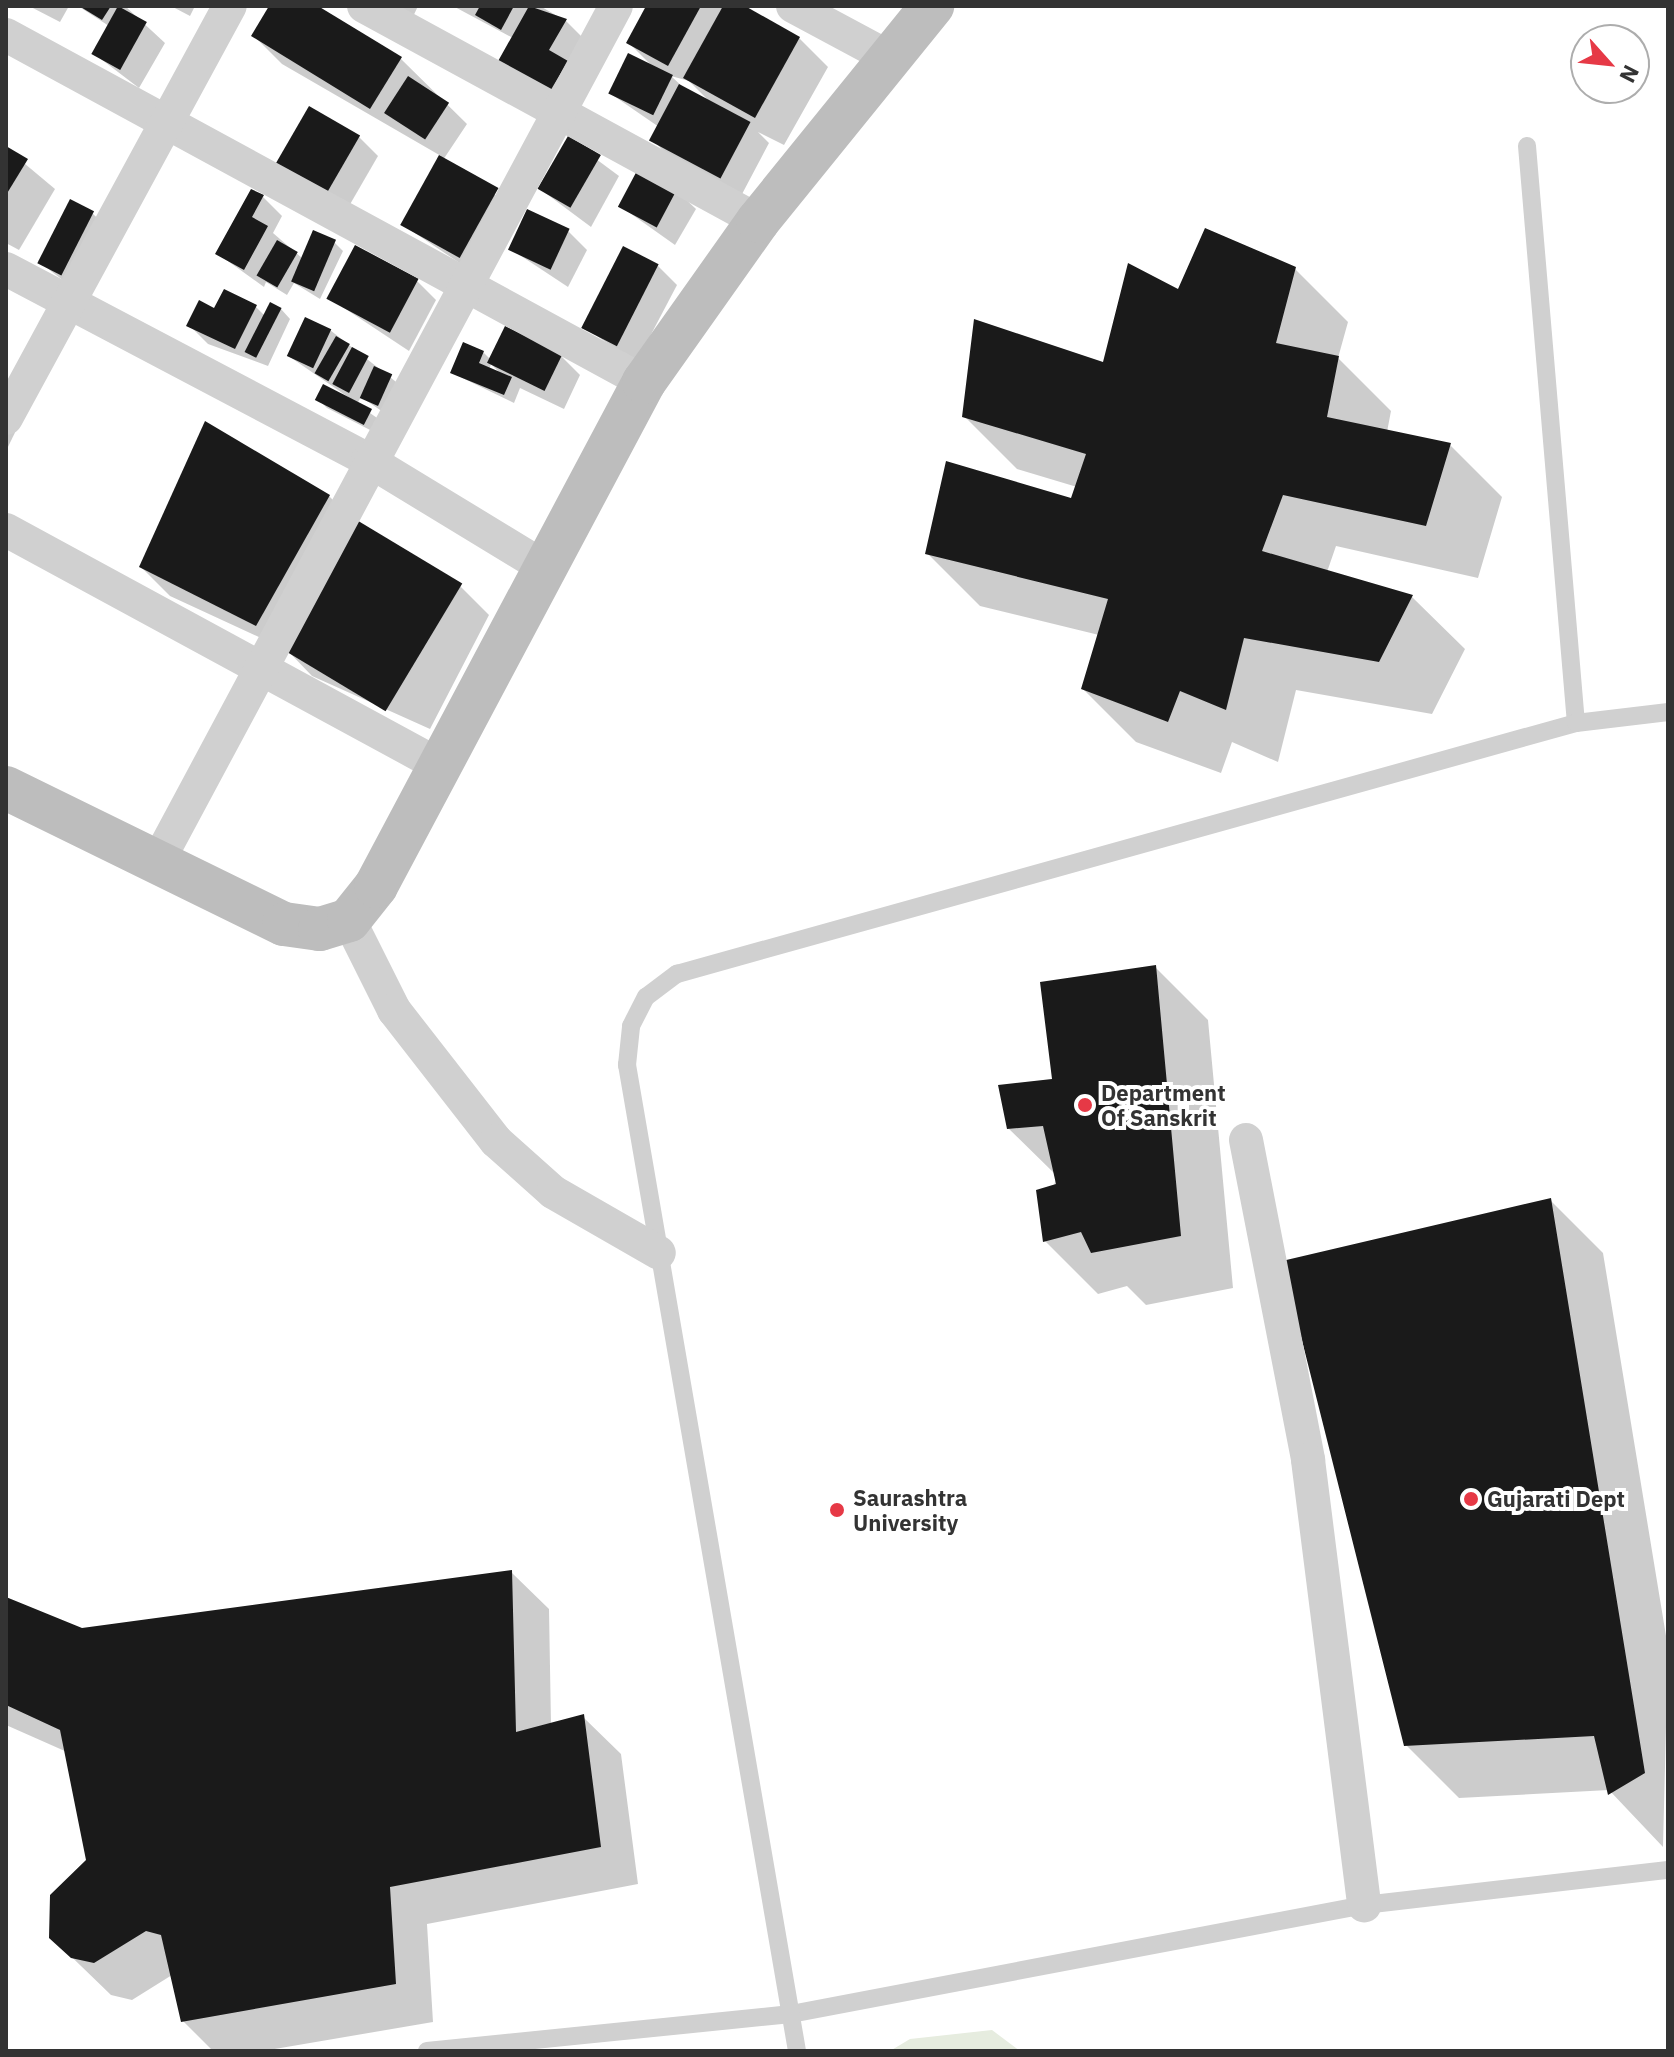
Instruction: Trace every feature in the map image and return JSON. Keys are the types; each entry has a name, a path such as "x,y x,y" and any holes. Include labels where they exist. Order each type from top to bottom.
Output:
{"street":[{"path":"6,418 230,6"},
{"path":"364,6 758,221"},
{"path":"157,863 368,460 616,6"},
{"path":"793,6 890,58"},
{"path":"6,788 284,924 320,929 349,920 441,766 541,565 644,382 758,221 932,6"},
{"path":"6,35 644,382"},
{"path":"6,269 368,460 541,565"},
{"path":"6,530 441,766"},
{"path":"349,920 394,1010 496,1141 553,1192 659,1253"},
{"path":"1246,1140 1308,1460 1364,1905"}],"lane":[{"path":"1527,146 1576,723"},
{"path":"797,2051 627,1065 631,1026 646,997 677,974 1576,723 1668,712"},
{"path":"427,2051 791,2014 1364,1905 1668,1870"}],"shaded area":[{"path":"992,2030 1020,2051 890,2051 910,2039"}],"building":[{"path":"79,6 111,6 102,20"},
{"path":"118,6 147,22 120,70 91,54"},
{"path":"269,6 318,6 402,57 370,109 251,36"},
{"path":"480,6 514,6 501,30 475,15"},
{"path":"529,6 567,19 549,50 568,61 549,93 497,63"},
{"path":"646,6 701,6 668,66 626,43"},
{"path":"723,6 745,6 800,37 755,118 683,78"},
{"path":"628,53 673,75 653,115 608,93"},
{"path":"408,76 449,103 425,140 384,113"},
{"path":"679,84 751,122 720,179 649,141"},
{"path":"309,106 360,136 325,196 274,167"},
{"path":"568,136 601,155 570,208 538,189"},
{"path":"6,146 28,159 6,195"},
{"path":"439,155 498,188 460,258 400,225"},
{"path":"639,167 678,188 657,227 618,207"},
{"path":"251,189 264,195 252,217 268,226 244,270 215,254"},
{"path":"70,199 94,211 61,275 37,263"},
{"path":"527,209 570,229 551,270 508,250"},
{"path":"1205,228 1296,267 1276,343 1339,356 1327,417 1451,443 1426,526 1283,495 1262,551 1413,595 1379,662 1244,638 1226,710 1180,691 1168,722 1081,689 1108,599 925,554 946,461 1071,498 1086,454 962,417 974,319 1103,362 1128,263 1178,289"},
{"path":"313,230 336,240 314,291 291,282"},
{"path":"277,240 298,252 277,288 256,276"},
{"path":"355,245 419,279 390,333 326,299"},
{"path":"623,246 659,264 617,346 581,328"},
{"path":"224,289 257,305 235,349 186,326 199,300 214,308"},
{"path":"270,302 282,308 256,358 245,352"},
{"path":"305,317 331,329 313,368 287,356"},
{"path":"505,326 563,354 545,391 487,363"},
{"path":"336,336 350,344 328,381 314,373"},
{"path":"463,342 484,351 479,363 512,377 504,395 450,373"},
{"path":"352,347 369,356 349,393 332,384"},
{"path":"374,366 392,374 378,406 360,398"},
{"path":"323,384 372,409 364,425 315,400"},
{"path":"205,421 330,495 256,626 139,567"},
{"path":"350,516 462,583 386,711 273,644"},
{"name":"Department Of Sanskrit","path":"1156,965 1181,1236 1091,1253 1081,1232 1043,1242 1036,1190 1056,1184 1043,1126 1007,1129 998,1085 1052,1079 1040,982"},
{"name":"Gujarati Dept","path":"1551,1198 1645,1773 1608,1795 1594,1736 1404,1746 1282,1261"},
{"path":"512,1570 516,1732 584,1714 601,1847 390,1887 396,1984 181,2022 161,1935 146,1931 94,1963 71,1958 49,1938 50,1895 86,1860 60,1730 6,1705 6,1597 82,1628"}],"place":[{"name":"Department Of Sanskrit","path":"1085,1105"},
{"name":"Gujarati Dept","path":"1471,1499"},
{"name":"Saurashtra University","path":"837,1510"}]}
